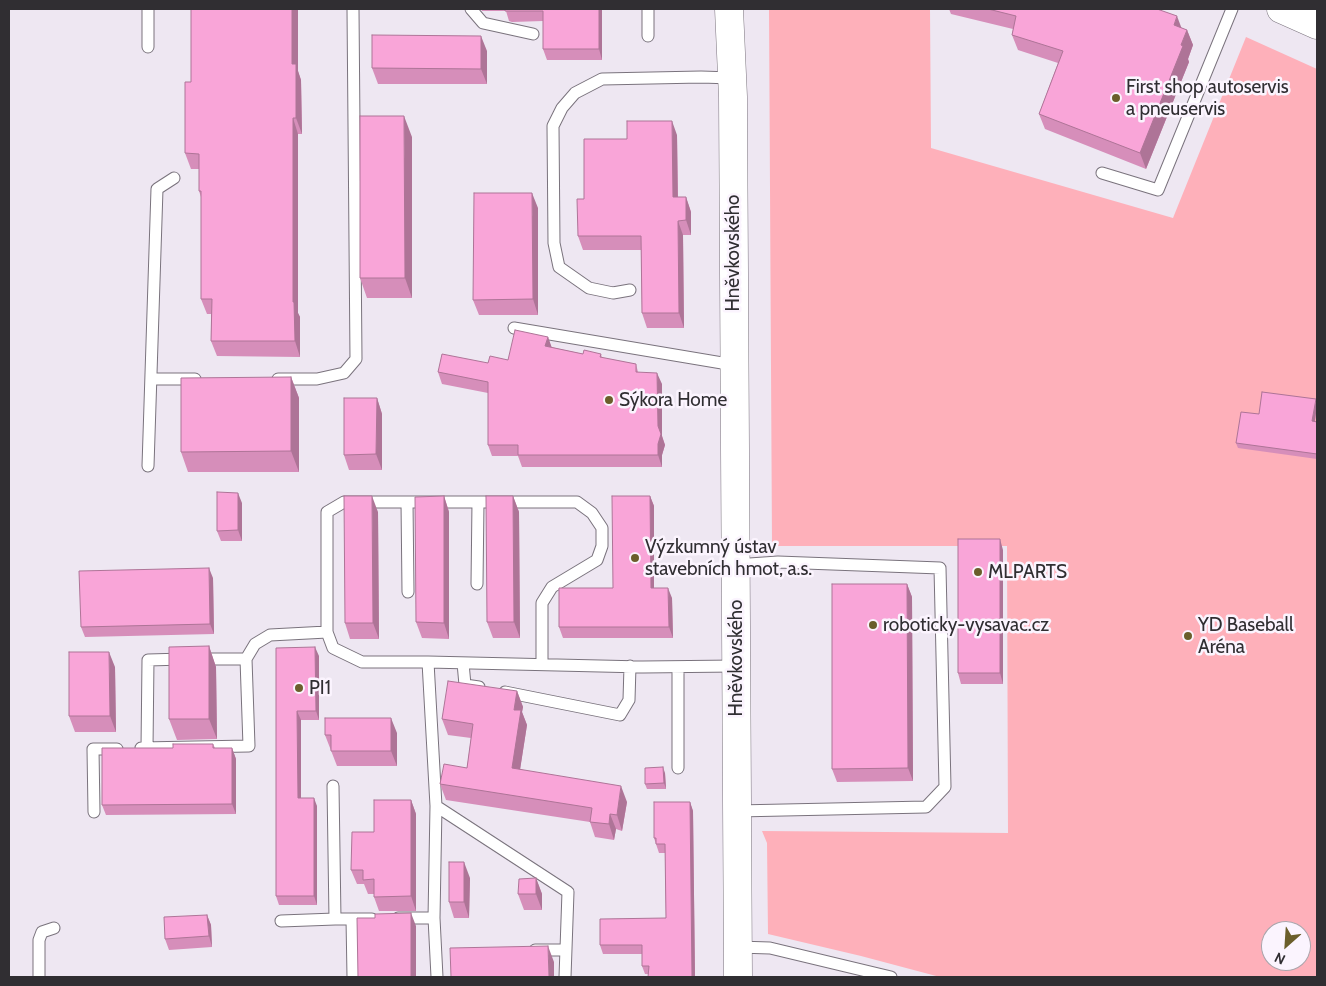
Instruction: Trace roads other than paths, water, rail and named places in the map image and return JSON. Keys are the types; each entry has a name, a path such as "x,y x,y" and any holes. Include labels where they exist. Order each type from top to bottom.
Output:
{"main road":[{"name":"Hněvkovského","path":"728,9 732,78 738,977"},
{"path":"1283,9 1317,25"}],"lane":[{"path":"148,9 148,47"},
{"path":"268,379 317,380 344,373 356,359 353,9"},
{"path":"471,9 483,23 533,34"},
{"path":"648,9 648,36"},
{"path":"1102,173 1158,190 1232,9"},
{"path":"630,290 613,293 588,288 559,267 554,243 553,126 562,108 575,93 602,80 674,77 732,78"},
{"path":"148,466 157,189 174,178"},
{"path":"514,328 734,365"},
{"path":"151,379 210,379"},
{"path":"542,664 542,603 552,587 596,560 602,546 602,528 592,513 577,502 344,502 327,512 327,632 334,648 362,662 678,667 736,666"},
{"path":"407,502 408,592"},
{"path":"477,584 478,502"},
{"path":"735,565 778,562 940,568 945,787 926,807 737,811"},
{"path":"94,812 93,749 249,746 246,659 255,644 270,635 327,632"},
{"path":"147,748 148,660 246,659"},
{"path":"428,662 436,806 434,918 440,950 437,977"},
{"path":"463,663 465,684 620,714 629,700 630,666"},
{"path":"678,667 678,768"},
{"path":"333,786 334,919"},
{"path":"436,806 568,892 565,977"},
{"path":"281,920 434,918"},
{"path":"352,919 353,977"},
{"path":"39,977 39,940 42,932 54,928"},
{"path":"738,947 770,948 891,977"},
{"path":"519,950 566,950"}],"place":[{"name":"First shop autoservis a pneuservis","path":"1116,98"},
{"name":"Sýkora Home","path":"609,400"},
{"name":"Výzkumný ústav stavebních hmot, a.s.","path":"635,558"},
{"name":"MLPARTS","path":"978,572"},
{"name":"roboticky-vysavac.cz","path":"873,625"},
{"name":"YD Baseball Aréna","path":"1188,636"},
{"name":"PI1","path":"299,688"}]}
